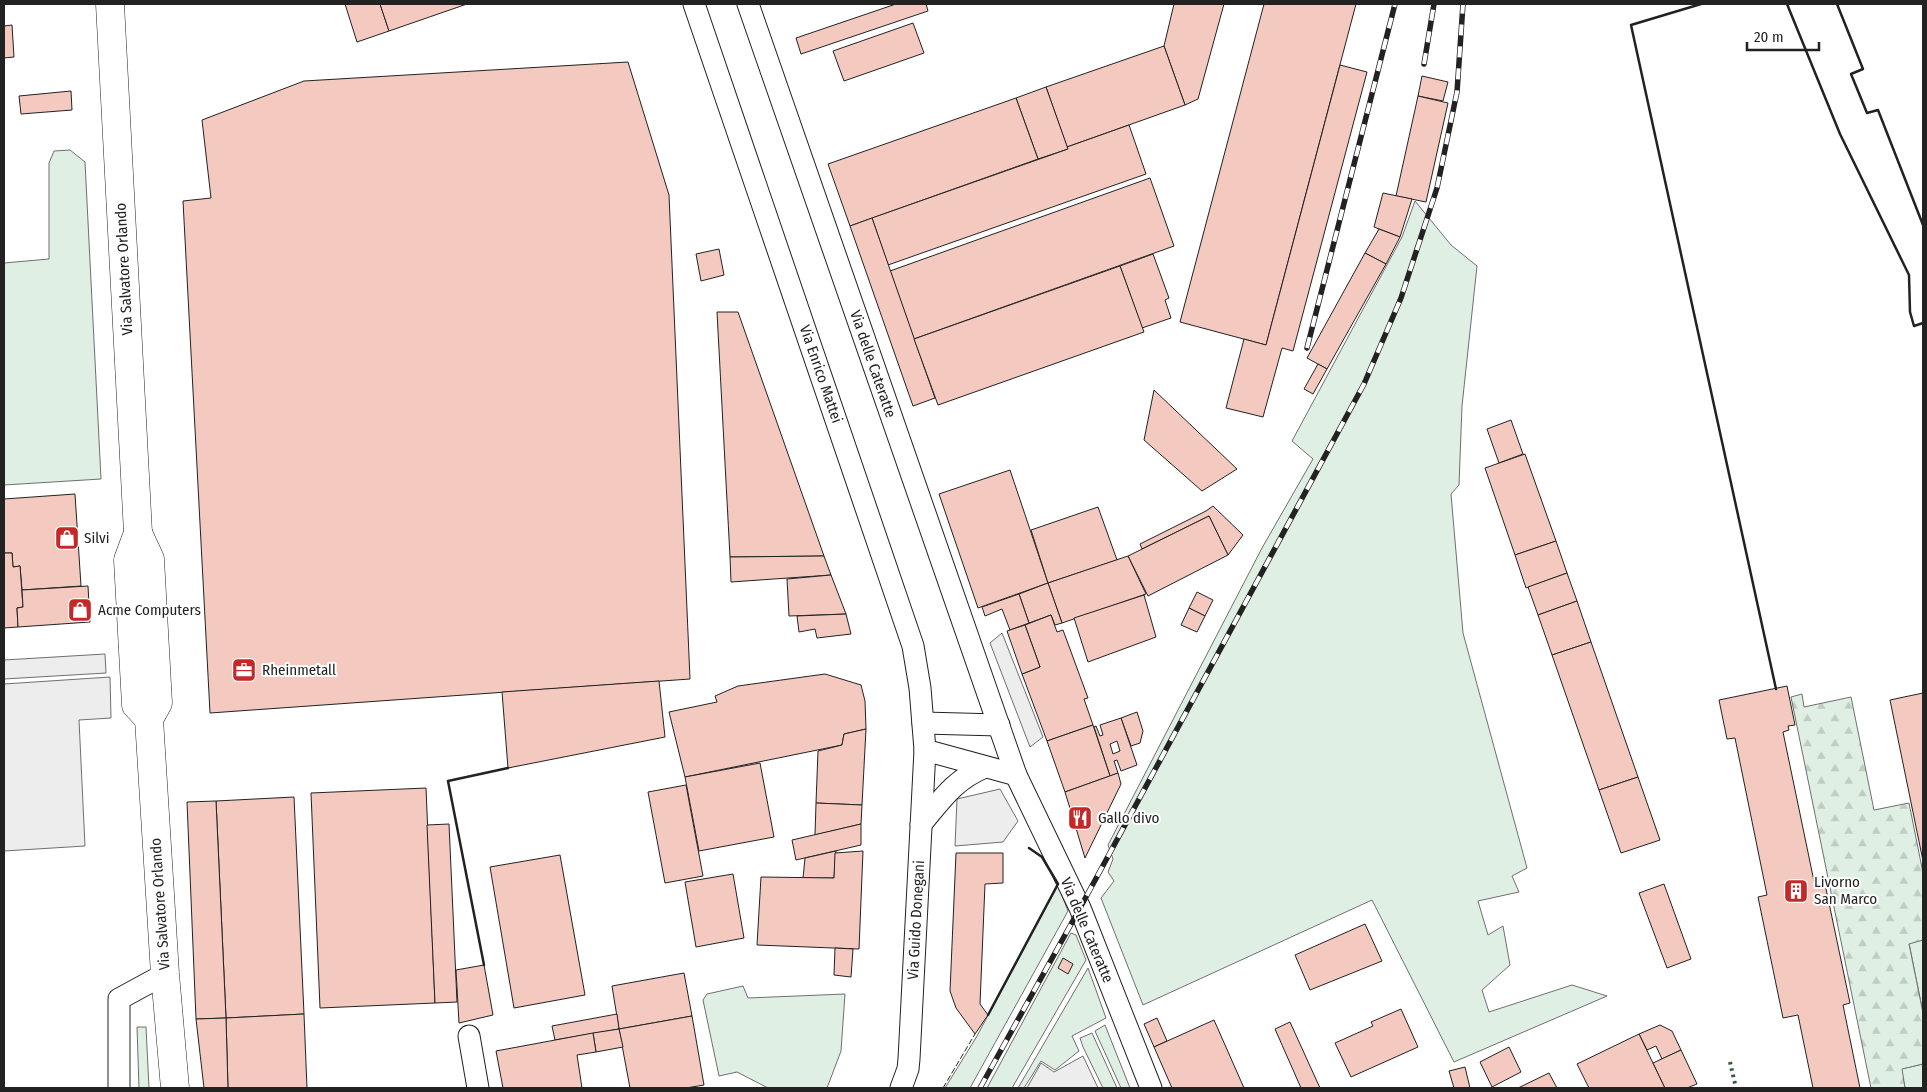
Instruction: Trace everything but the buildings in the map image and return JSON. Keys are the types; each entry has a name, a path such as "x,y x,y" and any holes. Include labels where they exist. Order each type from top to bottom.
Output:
{"main road":[{"name":"Via Salvatore Orlando","path":"110,4 138,533 128,560 136,705 149,719 165,974 175,1088"}],"street":[{"name":"Via Enrico Mattei","path":"694,4 914,646 920,688 925,750"},
{"name":"Via delle Cateratte","path":"748,4 1016,775 1080,908 1152,1088"},
{"path":"923,723 999,725"},
{"path":"925,750 1016,775"},
{"name":"Via Guido Donegani","path":"901,1088 908,1069 909,1059 925,750"},
{"path":"921,824 955,784 969,774 985,767"},
{"path":"119,1088 119,999 165,974"},
{"path":"469,1036 478,1088"}],"green space":[{"path":"70,150 85,162 101,479 4,485 4,263 49,259 49,163 54,151"},
{"path":"1415,201 1451,245 1477,266 1462,406 1459,485 1451,494 1463,633 1527,868 1512,876 1519,892 1478,901 1488,935 1503,926 1510,965 1482,990 1489,1012 1572,985 1607,996 1454,1062 1372,900 1143,1005 1101,898 1114,881 1108,872 1113,859 1108,845 1262,548 1313,459 1292,441 1402,237"},
{"path":"1802,694 1804,707 1851,697 1874,810 1909,803 1923,873 1923,940 1909,944 1923,1013 1923,1064 1902,1069 1905,1088 1871,1088 1791,697"},
{"path":"1058,885 1068,911 970,1088 945,1088 977,1036"},
{"path":"1071,933 1076,935 1086,960 1012,1088 987,1088"},
{"path":"1923,940 1923,1013 1909,943"},
{"path":"1088,968 1106,1018 1072,1036 1079,1051 1055,1070 1041,1061 1024,1088 1018,1088"},
{"path":"743,986 748,998 845,994 841,1051 827,1088 768,1088 737,1072 719,1076 703,1000 707,994"},
{"path":"1105,1025 1130,1088 1121,1088 1095,1031"},
{"path":"137,1027 146,1027 149,1088 139,1088"},
{"path":"1092,1033 1117,1088 1103,1088 1083,1047 1080,1038"},
{"path":"1923,1064 1923,1088 1905,1088 1901,1069"}],"shaded area":[{"path":"1002,633 1043,737 1030,747 990,643"},
{"path":"105,654 106,673 4,679 4,660"},
{"path":"110,677 111,718 79,720 85,846 4,851 4,684"},
{"path":"1000,789 1018,821 1003,842 955,846 957,799"},
{"path":"1083,1056 1098,1088 1027,1088 1041,1063 1054,1072"}],"railway":[{"path":"1307,348 1395,4"},
{"path":"1424,64 1434,4"},
{"path":"980,1088 1080,908 1364,384 1401,298 1437,188 1457,92 1463,4"}],"hedge":[{"path":"1730,1062 1736,1088"}],"fence":[{"path":"943,1088 975,1034"}],"wall":[{"path":"1701,4 1631,25 1776,689"},
{"path":"1787,4 1840,134 1909,275 1910,312 1914,326 1923,323"},
{"path":"1837,4 1863,69 1851,74 1867,113 1878,110 1923,225"},
{"path":"484,965 448,781 508,768"},
{"path":"988,1015 1058,884 1042,857 1029,848"}],"place":[{"name":"Silvi","path":"67,538"},
{"name":"Acme Computers","path":"80,610"},
{"name":"Rheinmetall","path":"244,670"},
{"name":"Gallo divo","path":"1080,818"},
{"name":"Livorno San Marco","path":"1796,891"}]}
